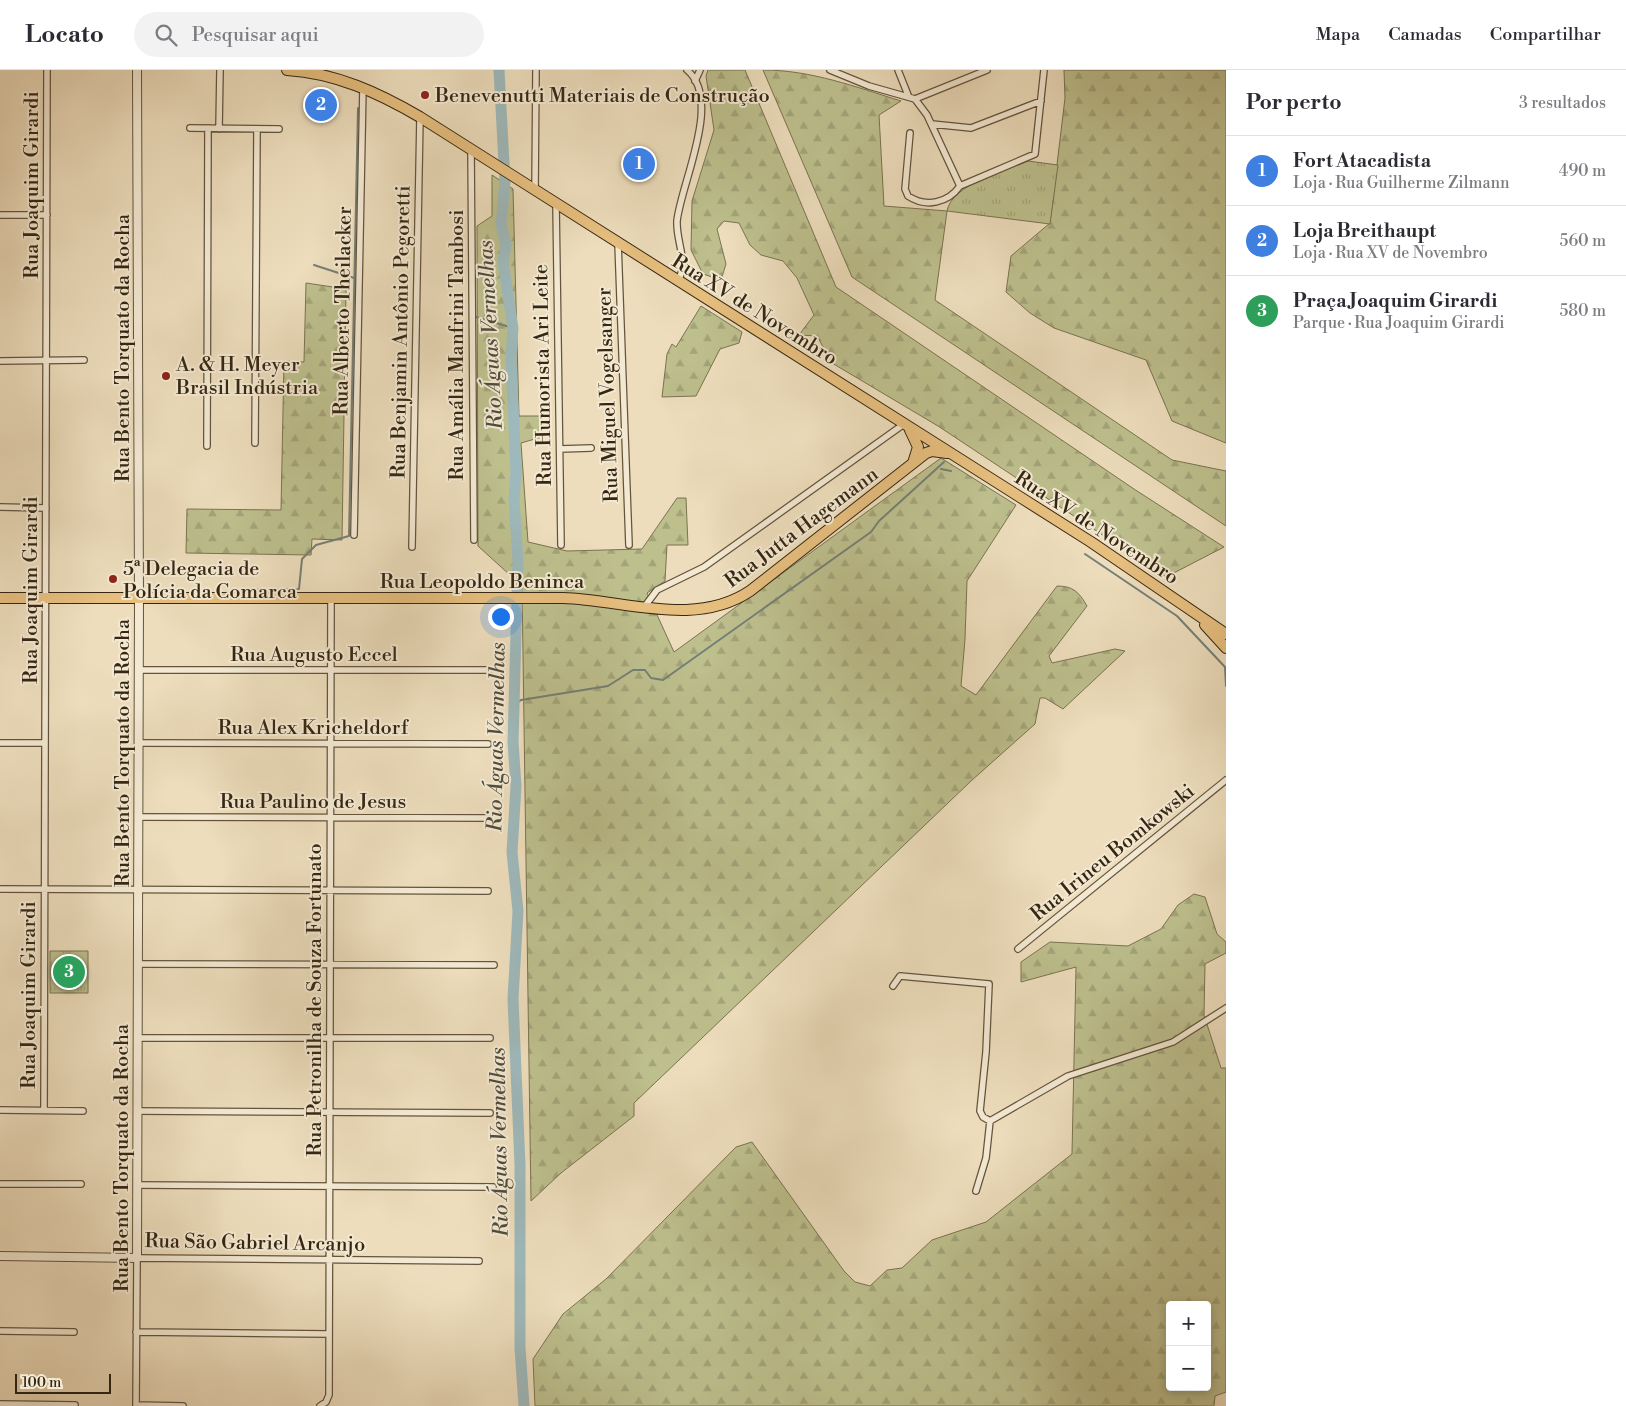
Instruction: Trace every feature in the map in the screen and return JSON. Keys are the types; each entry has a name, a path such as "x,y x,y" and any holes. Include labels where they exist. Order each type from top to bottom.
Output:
{"main road":[{"name":"Rua XV de Novembro","path":"287,70 332,73 420,117 1114,557 1226,634"},
{"path":"904,424 911,431 917,443 917,455 913,463"},
{"name":"Rua Jutta Hagemann","path":"645,606 680,611 701,610 720,607 739,598 913,463 932,451 951,454"},
{"name":"Rua Leopoldo Beninca","path":"0,598 526,598 583,599 645,606"},
{"name":"Rua XV de Novembro","path":"1191,609 1226,648"}],"street":[{"name":"Rua Joaquim Girardi","path":"44,1110 47,70"},
{"name":"Rua Bento Torquato da Rocha","path":"136,1406 139,743 137,70"},
{"path":"219,128 220,70"},
{"path":"536,70 536,191"},
{"path":"678,281 684,266 678,235 678,214 700,120 700,100 695,81 687,70"},
{"path":"695,81 700,70"},
{"path":"830,70 877,88 908,95 914,99 923,108 932,124 960,186"},
{"path":"846,70 849,78"},
{"path":"898,70 908,95"},
{"path":"914,99 987,70"},
{"path":"910,133 906,189 908,196 921,202 936,202 951,196 960,186 1035,154 1044,70"},
{"name":"Rua Alberto Theilacker","path":"354,535 363,87"},
{"path":"932,124 972,128 1041,102"},
{"name":"Rua Benjamin Antônio Pegoretti","path":"412,547 420,117"},
{"path":"190,128 279,129"},
{"path":"207,446 208,128"},
{"path":"255,443 257,129"},
{"name":"Rua Amália Manfrini Tambosi","path":"471,150 474,540"},
{"name":"Rua Humorista Ari Leite","path":"556,204 561,545"},
{"path":"0,216 47,215"},
{"name":"Rua Miguel Vogelsanger","path":"618,243 628,545"},
{"path":"0,361 84,360"},
{"path":"645,606 657,590 704,567 904,424"},
{"path":"560,448 591,448"},
{"path":"0,507 46,508"},
{"name":"Rua Petronilha de Souza Fortunato","path":"323,1404 329,1395 331,598"},
{"name":"Rua Augusto Eccel","path":"139,670 489,670"},
{"path":"0,743 45,743"},
{"name":"Rua Alex Kricheldorf","path":"139,743 488,744"},
{"name":"Rua Irineu Bomkowski","path":"1018,949 1226,780"},
{"name":"Rua Paulino de Jesus","path":"138,817 488,818"},
{"path":"0,889 488,891"},
{"path":"138,964 494,965"},
{"path":"893,986 900,976 989,984 987,1036 980,1111 983,1117 990,1121"},
{"path":"990,1121 1068,1076 1173,1042 1226,1008"},
{"path":"138,1038 490,1038"},
{"path":"0,1110 83,1111"},
{"path":"137,1111 490,1114"},
{"path":"976,1191 986,1158 990,1121"},
{"path":"0,1184 81,1184"},
{"path":"137,1185 493,1187"},
{"name":"Rua São Gabriel Arcanjo","path":"0,1256 479,1261"},
{"path":"0,1331 74,1332"},
{"path":"136,1332 329,1334"},
{"path":"0,1404 75,1405"},
{"path":"136,1406 183,1406"}],"green space":[{"path":"708,70 745,70 836,287 1134,489 1224,547 1166,577 938,426 832,363 817,336 799,335 814,315 797,278 783,261 761,255 750,245 739,223 724,221 717,229 726,264 721,280 703,274 691,250 692,201 714,130 706,76"},
{"path":"763,70 816,76 901,101 879,115 884,206 947,211 935,300 1172,460 1226,471 1226,526 852,277"},
{"path":"1064,70 1226,70 1226,443 1172,421 1146,360 1054,328 1030,313 1006,292 1011,256 1050,223 1065,98"},
{"path":"1028,161 1058,165 1050,224 947,211 951,202 969,186"},
{"path":"492,175 513,189 519,416 542,416 542,437 521,443 528,542 567,551 642,549 677,498 686,498 688,545 667,545 665,581 647,593 674,652 941,458 1016,505 967,581 961,686 976,695 1057,586 1067,587 1075,591 1087,606 1049,656 1052,663 1115,649 1125,651 1063,709 1045,698 1040,698 1035,724 971,781 634,1103 634,1116 561,1173 531,1201 522,586 478,546 477,226 492,216"},
{"path":"306,283 346,289 342,540 312,539 311,555 186,553 187,509 281,510 284,361 304,362"},
{"path":"701,306 742,332 739,343 720,349 696,396 662,397 667,354 672,344 676,347"},
{"path":"1194,894 1205,897 1217,934 1226,942 1226,953 1205,964 1204,1015 1221,1068 1226,1068 1226,1392 1215,1396 1214,1406 535,1406 533,1359 563,1314 606,1279 736,1147 752,1142 844,1271 855,1282 870,1286 887,1270 902,1268 932,1240 986,1222 1072,1154 1076,967 1021,982 1021,962 1050,942 1128,946 1161,929 1178,905"},
{"path":"50,951 88,951 88,993 50,993"}],"waterway":[{"name":"Rio Águas Vermelhas","path":"499,70 505,182 501,225 506,245 503,262 513,328 511,359 516,473 514,499 518,560 513,742 516,786 512,852 518,911 513,999 520,1165 520,1348 524,1406"},
{"path":"232,590 299,589 302,559 316,545 349,536 358,108"},
{"path":"314,265 354,278"},
{"path":"476,317 513,328"},
{"path":"514,705 521,700 608,686 633,670 645,670 651,678 663,680 871,532 879,521 944,462"},
{"path":"941,469 951,471"},
{"path":"1085,554 1177,616 1225,667 1226,686"}],"place":[{"name":"Benevenutti Materiais de Construção","path":"425,95"},
{"name":"Loja Breithaupt","path":"321,105"},
{"name":"Fort Atacadista","path":"639,164"},
{"name":"A. & H. Meyer Brasil Indústria","path":"166,376"},
{"name":"5ª Delegacia de Polícia da Comarca","path":"113,579"},
{"name":"Praça Joaquim Girardi","path":"69,972"}]}
